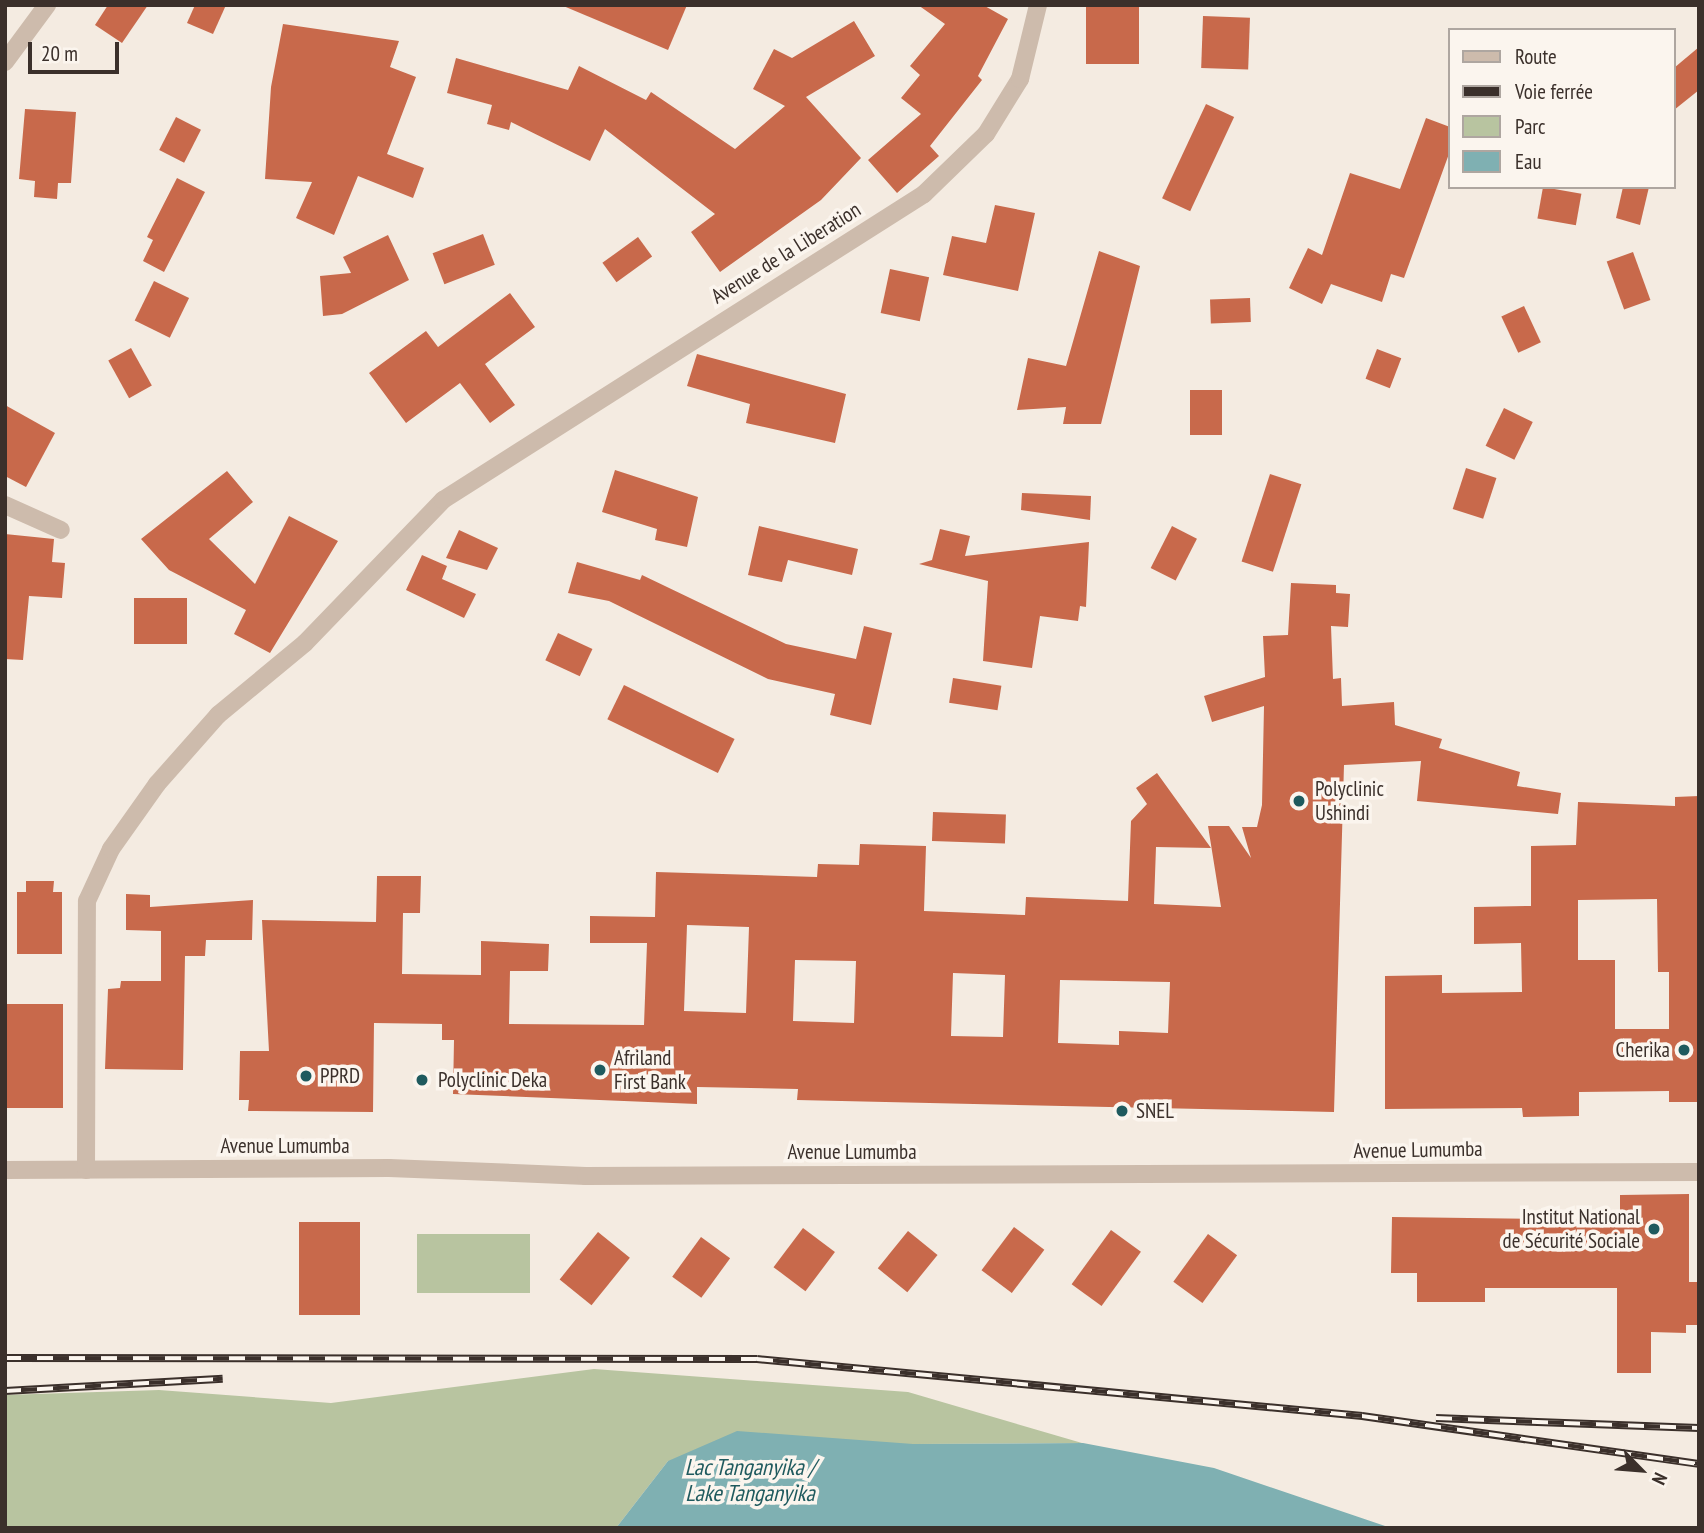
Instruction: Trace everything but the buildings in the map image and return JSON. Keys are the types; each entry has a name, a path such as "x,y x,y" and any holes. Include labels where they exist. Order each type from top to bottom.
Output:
{"street":[{"path":"5,62 47,5"},
{"name":"Avenue de la Liberation","path":"86,1170 82,940 87,901 111,849 157,784 218,715 305,643 443,500 924,194 986,134 1020,79 1038,5"},
{"path":"5,505 61,530"},
{"name":"Avenue Lumumba","path":"5,1170 389,1168 586,1176 1699,1172"}],"green space":[{"path":"417,1234 530,1234 530,1293 417,1293"},
{"path":"594,1369 908,1392 1082,1443 913,1444 668,1461 616,1528 5,1528 5,1395 159,1390 331,1403"}],"water":[{"name":"Lac Tanganyika / Lake Tanganyika","path":"737,1431 913,1444 1083,1443 1214,1468 1391,1528 616,1528 668,1461"}],"railway":[{"path":"5,1358 757,1359 1362,1416 1699,1464"},
{"path":"5,1391 223,1379"},
{"path":"1436,1418 1699,1428"}],"place":[{"name":"Polyclinic Ushindi","path":"1299,801"},
{"name":"Cherika","path":"1684,1050"},
{"name":"Afriland First Bank","path":"600,1070"},
{"name":"PPRD","path":"306,1076"},
{"name":"Polyclinic Deka","path":"422,1080"},
{"name":"SNEL","path":"1122,1111"},
{"name":"Institut National de Sécurité Sociale","path":"1654,1229"}]}
